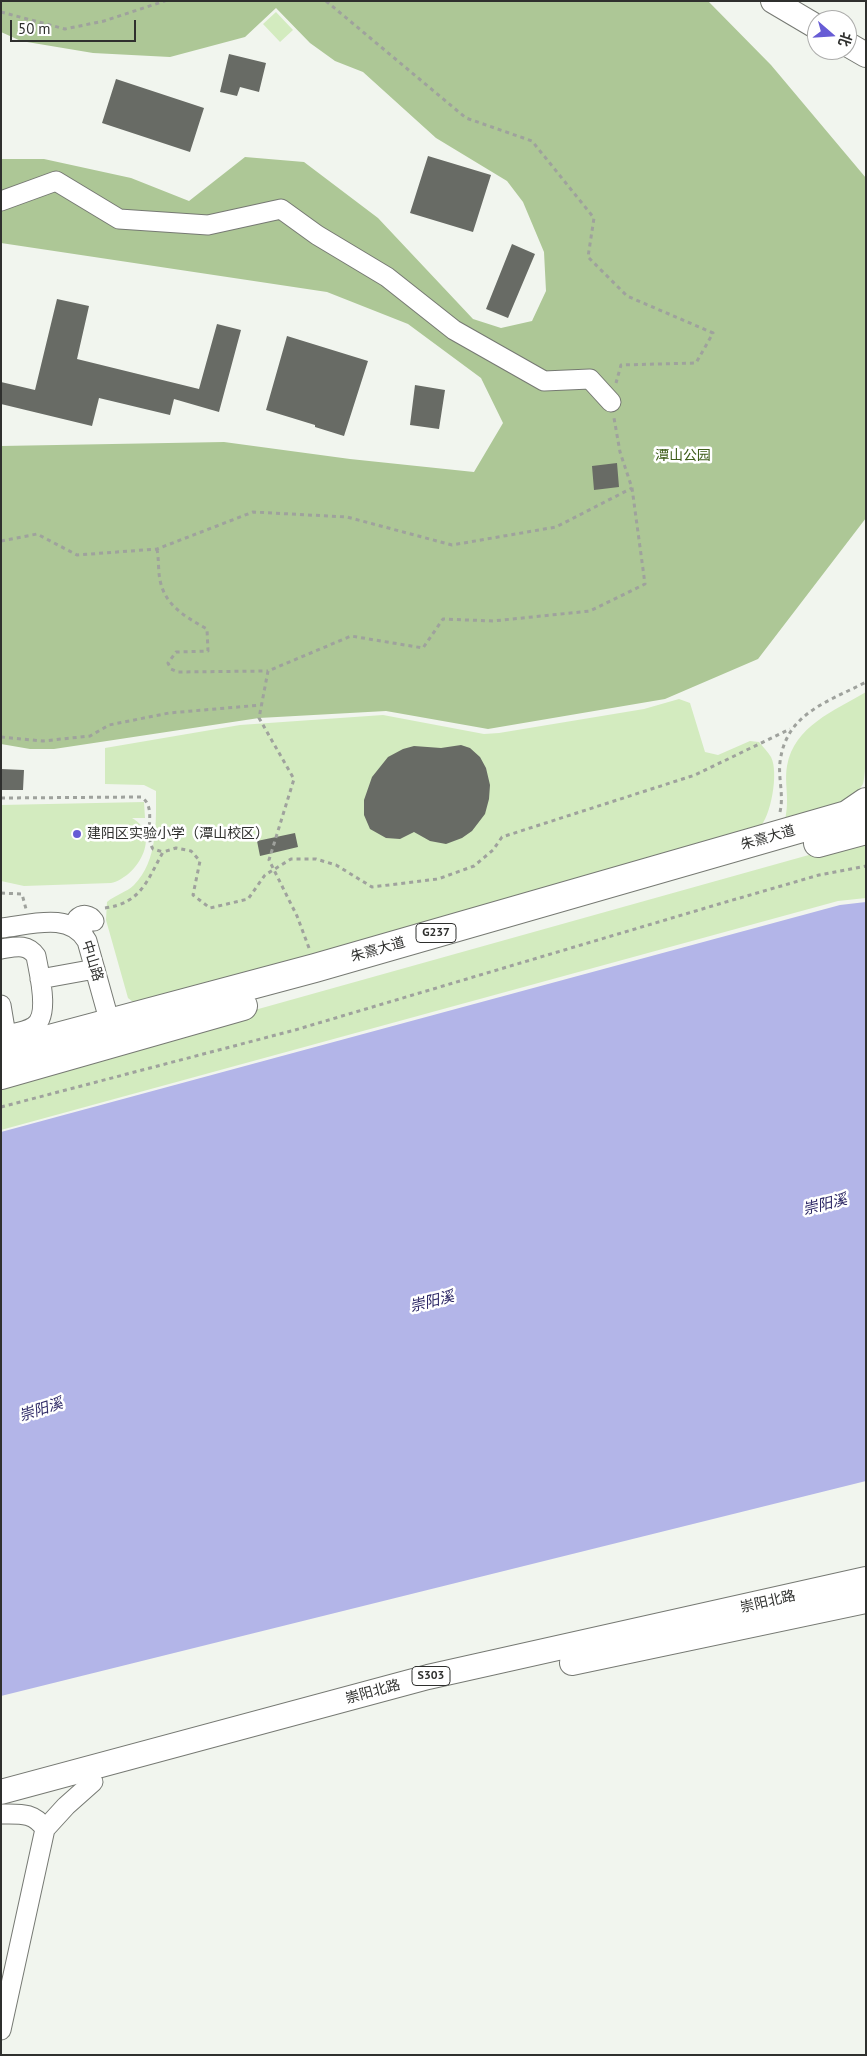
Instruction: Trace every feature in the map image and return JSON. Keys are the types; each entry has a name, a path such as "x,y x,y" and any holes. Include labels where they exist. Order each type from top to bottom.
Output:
{"highway":[{"name":"朱熹大道","path":"1,1074 112,1032 315,968 847,815 866,802"},
{"name":"朱熹大道","path":"1,1052 112,1032 866,830"}],"main road":[{"path":"772,1 807,21"},
{"path":"791,1 807,10"},
{"name":"崇阳北路","path":"1,1792 428,1677 866,1580"},
{"name":"崇阳北路","path":"1,1808 435,1692 866,1601"}],"street":[{"path":"1,201 56,181 119,218 208,225 281,209 317,235 387,277 454,330 544,381 590,378 611,402"},
{"name":"中山路","path":"93,920 87,941 112,1032"},
{"name":"中山路","path":"1,928 53,922 75,926 93,920"},
{"path":"1,949 24,946 36,956 43,1006 41,1017 32,1028 6,1035 1,1005"},
{"path":"40,979 95,970"},
{"path":"1,2030 45,1829 66,1806 94,1782"},
{"path":"1,1814 33,1816 45,1829"}],"path":[{"path":"2,14 65,29 104,21 165,1"},
{"path":"157,549 159,580 166,600 187,618 207,629 208,651 176,652 171,656 168,663 171,669 178,672 268,671 351,636 423,648 443,619 493,621 590,611 645,584 632,488 620,452 611,402 621,365 696,363 714,333 627,296 588,257 594,218 532,141 466,118 326,1"},
{"path":"1,541 37,534 77,555 157,549 252,512 347,518 452,545 556,527 632,488"},
{"path":"268,671 259,718 294,779 269,860 298,916 315,968"},
{"path":"1,798 141,797 147,801 149,808 149,842 152,849 163,852 176,848 192,851 200,861 194,894 210,908 248,899 265,875 292,859 316,859 336,865 372,887 438,879 474,866 493,850 502,837 695,775 790,729 812,710 866,682"},
{"path":"1,738 43,741 90,736 109,725 169,713 261,705"},
{"path":"768,838 778,822 782,805 780,763 790,729"},
{"path":"93,920 120,906 140,892 146,886 163,852"},
{"path":"1,1107 295,1030 718,904 819,875 866,866"},
{"path":"1,893 18,893 24,896 28,925"}],"green space":[{"name":"潭山公园","path":"1,1 708,1 771,65 866,178 866,518 758,659 665,699 488,729 386,711 259,718 54,749 30,749 1,744 1,446 224,442 350,459 474,472 503,423 481,378 408,324 327,292 1,243 1,159 44,159 131,178 189,201 245,157 304,162 378,218 473,319 501,328 532,321 546,291 544,252 523,202 507,181 436,138 363,72 335,61 310,43 276,8 245,37 170,57 93,53 21,41 1,32"},
{"path":"276,12 293,30 280,42 263,24"},
{"path":"866,692 866,755 863,784 839,805 785,820 787,766 791,752 798,740 817,721"},
{"path":"679,699 690,703 705,752 718,755 750,741 759,742 771,757 774,783 770,805 763,822 756,830 143,1002 133,1002 128,998 106,920 107,902 134,885 148,865 154,841 156,791 144,785 105,784 105,748 240,725 383,715 484,734 499,733 644,709"},
{"path":"144,802 145,818 132,818 141,825 146,845 137,865 120,879 111,883 24,886 1,881 1,805"},
{"path":"866,839 866,898 838,901 1,1130 1,1081"}],"water":[{"name":"崇阳溪","path":"866,902 866,1481 1,1696 1,1132 840,905"}],"building":[{"path":"229,54 266,63 259,92 240,87 237,96 220,92"},
{"path":"116,79 204,108 190,152 102,123"},
{"path":"428,156 491,175 473,232 410,213"},
{"path":"512,244 535,254 508,318 486,309"},
{"path":"57,299 89,306 77,359 199,389 217,324 241,330 219,412 174,399 170,415 99,398 92,426 1,404 1,382 35,390"},
{"path":"287,336 368,361 344,436 266,410"},
{"path":"415,385 445,390 439,429 410,425"},
{"path":"617,463 619,487 594,490 592,466"},
{"path":"461,745 470,748 480,757 486,768 490,785 485,814 472,831 462,838 446,844 430,841 414,832 400,839 386,838 370,829 364,815 364,800 372,777 388,757 403,749 414,746 441,748"},
{"path":"1,769 24,770 23,790 1,790"},
{"path":"295,833 298,847 260,856 257,841"}],"place":[{"name":"建阳区实验小学（潭山校区）","path":"77,834"}]}
